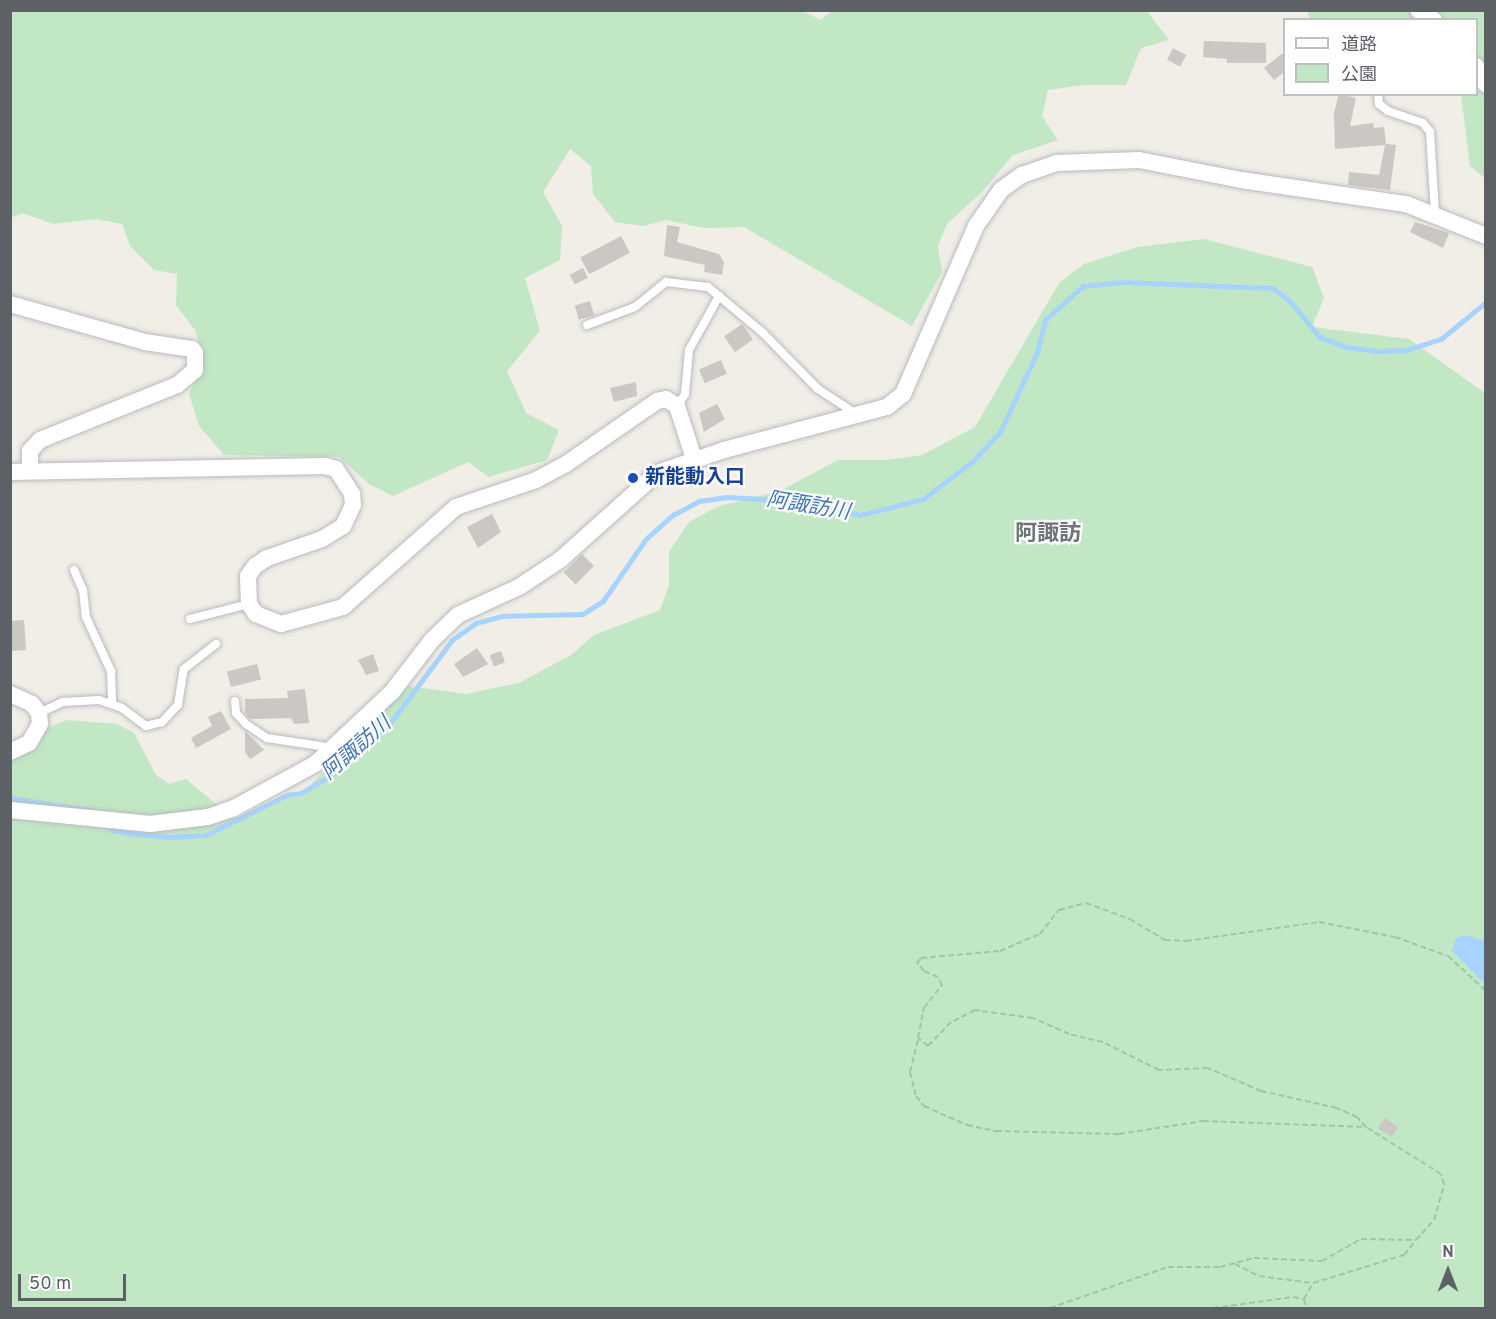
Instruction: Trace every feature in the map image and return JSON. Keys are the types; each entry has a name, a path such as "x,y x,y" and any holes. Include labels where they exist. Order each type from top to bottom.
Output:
{"street":[{"path":"1418,10 1431,18"},
{"path":"1478,70 1485,85"},
{"path":"10,810 94,821 178,823 208,817 262,795 315,764 392,692 432,640 458,615 519,587 560,560 657,473 694,459 859,416 887,407 903,394 959,258 988,205 1011,180 1040,168 1078,161 1139,160 1241,180 1406,204 1435,213 1485,236"},
{"path":"10,304 145,342 192,349 195,353 195,370 177,385 40,440 30,451 30,471"},
{"path":"10,472 325,466 336,469 352,494 353,505 343,526 322,540 255,566 248,576 249,604 256,614 281,624 343,607 362,594 456,507 536,480 566,464 657,401 666,399 677,406 694,459"},
{"path":"10,694 32,704 39,713 40,724 29,742 10,753"}],"lane":[{"path":"1378,96 1379,104 1388,111 1423,123 1430,132 1435,213"},
{"path":"587,325 635,307 666,282 697,284 719,296 763,333 818,389 859,416"},
{"path":"677,406 685,394 689,350 719,296"},
{"path":"74,570 83,590 86,617 111,671 112,703"},
{"path":"190,619 249,604"},
{"path":"39,713 82,699 112,703 146,726 162,723 178,705 184,669 216,644"},
{"path":"234,700 236,713 246,724 267,738 333,748"}],"path":[{"path":"1366,1127 1203,1121 1119,1134 996,1131 967,1125 924,1106 916,1096 910,1072 927,1000 942,985 938,977 924,971 917,963 921,958 1000,951 1040,934 1059,910 1075,904 1116,912 1157,937 1177,942 1318,922 1395,936 1448,956 1485,991"},
{"path":"918,1038 933,1045 941,1030 957,1018 975,1010 998,1011 1033,1018 1061,1031 1103,1042 1159,1070 1200,1067 1220,1071 1262,1091 1337,1108 1357,1117 1366,1127 1441,1174 1444,1185 1434,1220 1404,1255 1313,1283 1259,1276 1234,1264"},
{"path":"1050,1308 1168,1267 1234,1264 1267,1258 1322,1261 1361,1239 1416,1240"},
{"path":"1306,1308 1304,1299 1313,1283"},
{"path":"1213,1308 1284,1297 1304,1299"}],"green space":[{"path":"800,10 821,20 833,10 1146,10 1169,40 1141,48 1126,85 1084,85 1048,90 1042,116 1058,140 1013,155 981,193 947,224 938,246 942,272 912,326 744,227 704,228 666,220 643,226 615,222 593,194 591,166 570,149 543,192 562,226 560,260 525,278 540,331 507,371 526,413 559,430 547,460 489,477 468,462 393,496 369,484 339,457 224,455 199,426 189,394 204,361 195,330 176,305 177,274 154,270 130,246 122,224 96,219 53,224 22,213 11,218 11,11"},
{"path":"1307,11 1485,11 1485,178 1470,166 1461,96 1478,96 1478,18 1310,18"},
{"path":"1204,239 1312,267 1324,298 1312,327 1409,339 1485,393 1485,1308 11,1308 11,742 67,720 117,724 134,733 156,775 169,784 186,779 234,819 305,790 408,686 466,694 519,683 571,655 594,635 660,610 669,585 669,552 689,522 719,506 780,491 838,460 886,460 922,455 975,427 1059,283 1084,264 1137,247"}],"water":[{"path":"1466,935 1485,941 1485,984 1452,951 1456,938"}],"building":[{"path":"1204,41 1266,43 1266,63 1227,63 1227,59 1203,57"},
{"path":"1173,48 1186,55 1180,67 1167,59"},
{"path":"1283,53 1283,73 1274,80 1264,68"},
{"path":"1338,96 1356,98 1350,126 1373,123 1374,128 1384,127 1386,144 1396,145 1390,190 1348,185 1349,172 1379,175 1385,145 1335,149 1334,113"},
{"path":"1415,222 1449,233 1443,248 1410,232"},
{"path":"667,225 680,227 677,242 719,254 724,263 722,275 704,272 705,265 664,256"},
{"path":"621,236 630,253 589,274 580,258"},
{"path":"583,268 588,278 575,285 570,275"},
{"path":"590,301 594,315 579,320 575,305"},
{"path":"742,324 753,340 735,352 724,337"},
{"path":"721,360 727,374 705,383 699,369"},
{"path":"636,382 637,396 614,402 610,388"},
{"path":"717,404 725,419 704,432 699,413"},
{"path":"492,514 501,532 478,548 467,527"},
{"path":"582,554 594,566 576,584 564,572"},
{"path":"24,620 26,650 12,651 10,621"},
{"path":"477,648 488,664 463,677 454,664"},
{"path":"501,651 505,662 494,666 490,655"},
{"path":"373,654 379,671 366,675 358,660"},
{"path":"257,664 261,680 231,687 227,671"},
{"path":"305,689 309,723 294,724 291,718 250,719 245,713 245,699 288,698 287,691"},
{"path":"221,711 231,729 196,748 191,738 212,726 208,717"},
{"path":"245,731 264,750 250,759 245,752"},
{"path":"1385,1118 1398,1127 1391,1137 1378,1128"}],"waterway":[{"name":"阿諏訪川","path":"108,823 112,830 128,833 170,837 206,835 287,795 301,793 329,777 385,730 452,640 476,623 502,616 583,614 603,601 646,539 673,515 699,501 727,497 780,500 861,515 923,499 972,462 1000,432 1037,353 1045,320 1083,286 1123,282 1273,288 1290,301 1320,337 1346,347 1380,351 1407,350 1441,339 1486,302"},
{"name":"阿諏訪川","path":"10,798 88,810"}],"place":[{"name":"新能動入口","path":"633,478"}],"district":[{"name":"阿諏訪","path":"1048,535"}]}
